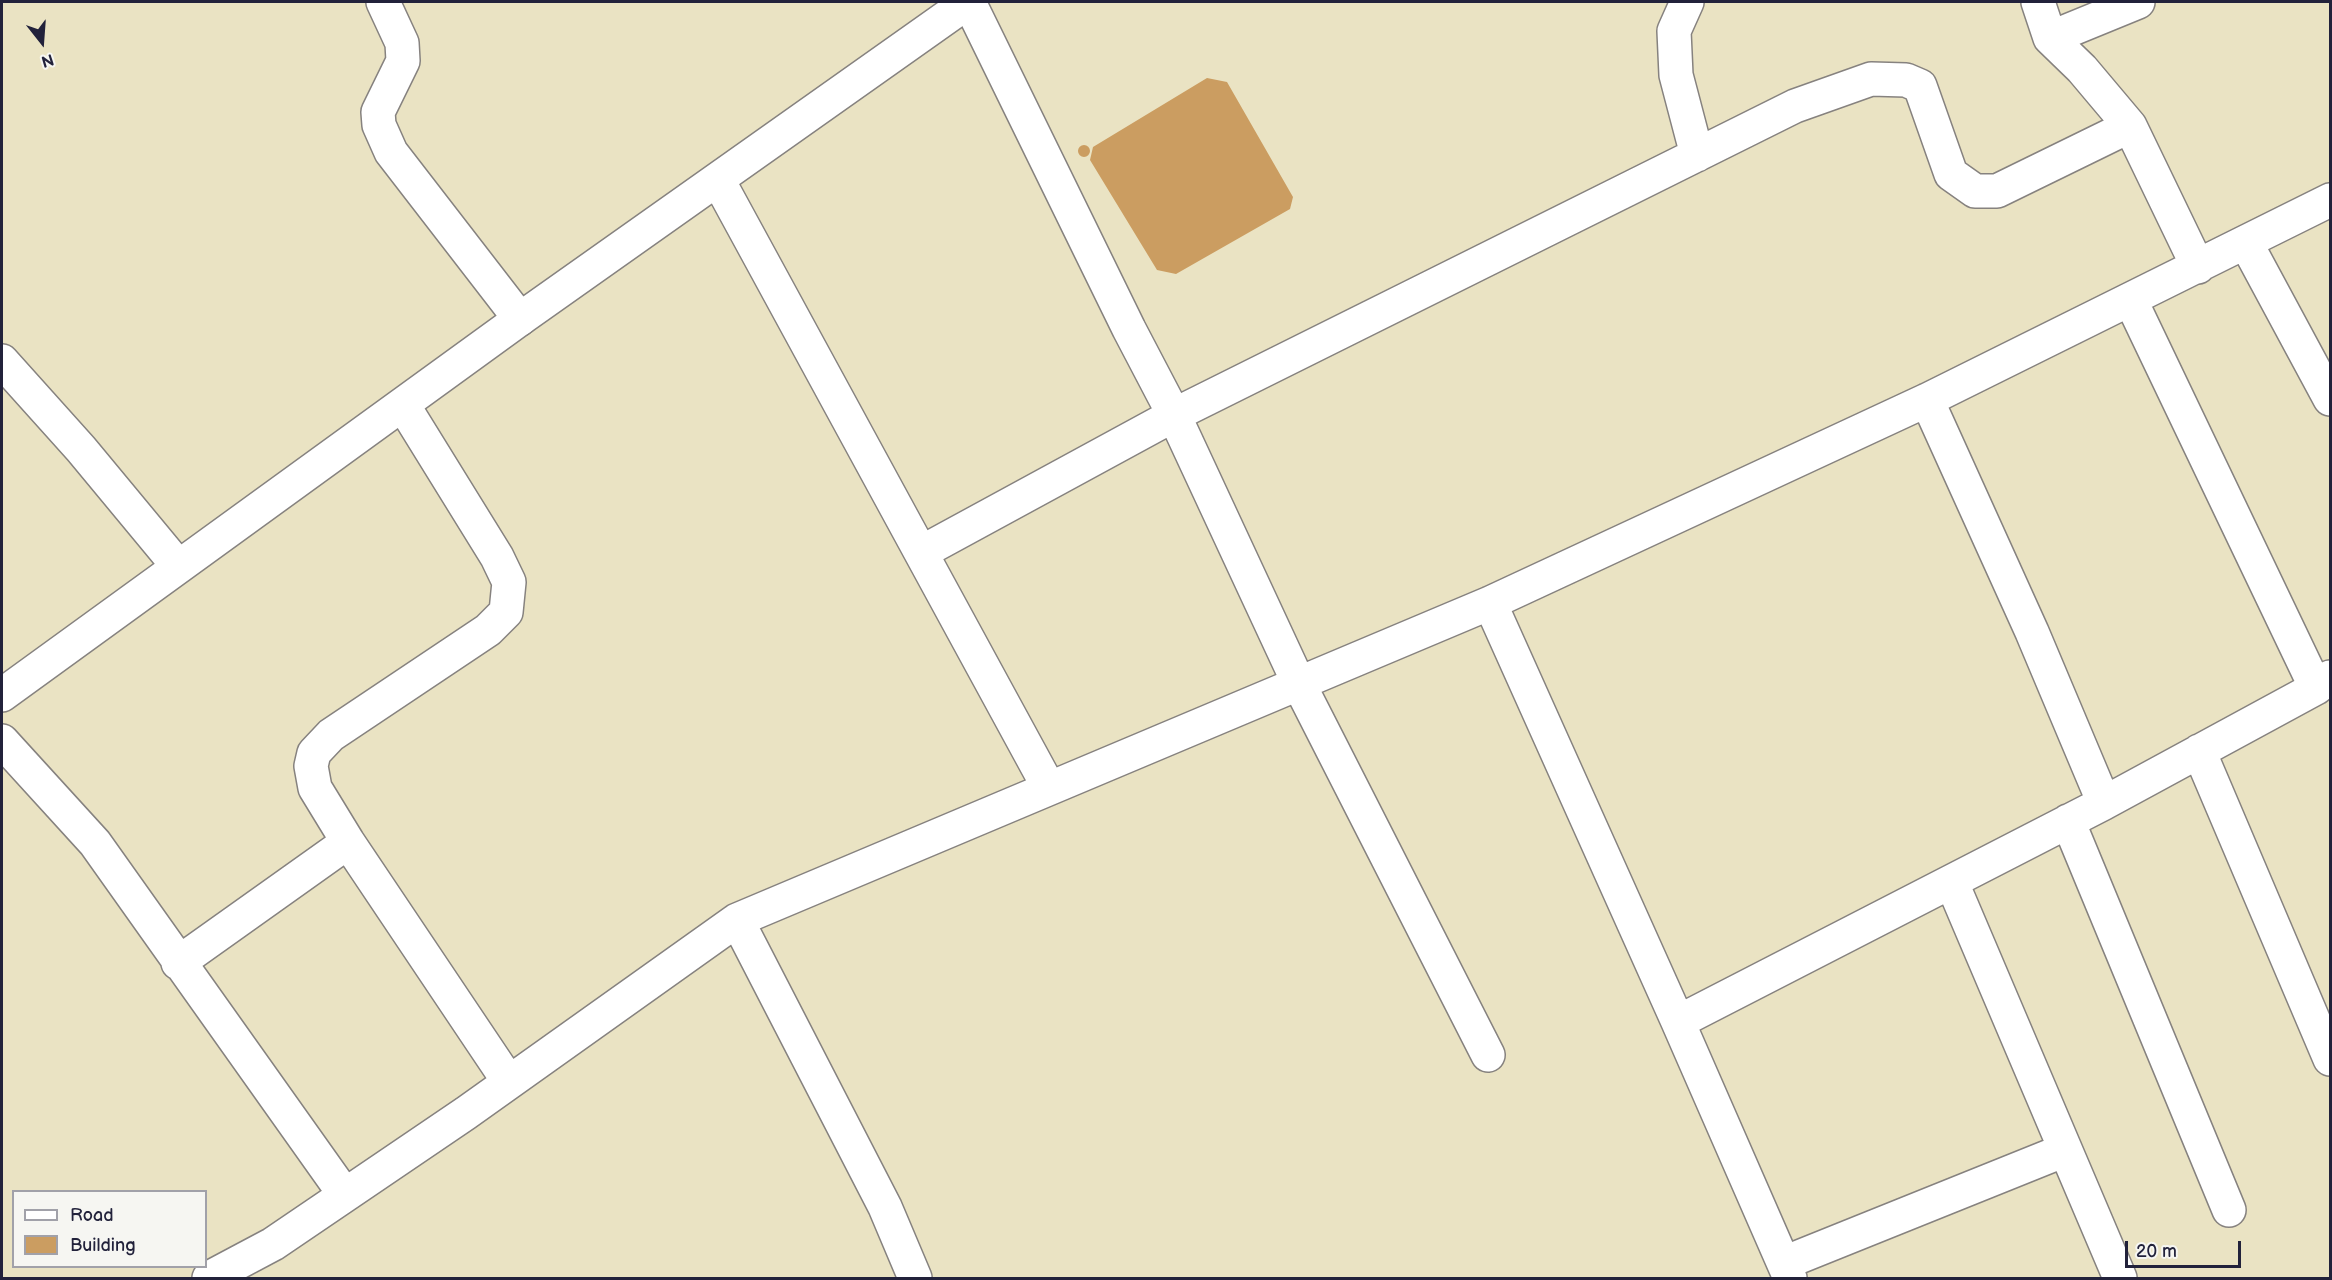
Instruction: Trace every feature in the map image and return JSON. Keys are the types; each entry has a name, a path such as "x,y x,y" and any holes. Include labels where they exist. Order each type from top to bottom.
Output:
{"street":[{"path":"383,2 402,43 403,61 378,112 379,125 392,152 520,319"},
{"path":"2,694 520,319 968,2 1174,414 1299,684 1488,1055"},
{"path":"1687,2 1674,31 1677,75 1697,155"},
{"path":"2038,2 2050,38 2082,69 2130,126 2198,267"},
{"path":"2050,38 2138,2"},
{"path":"922,552 1174,414 1795,106 1870,79 1906,80 1920,86 1951,174 1976,191 1996,190 2130,126"},
{"path":"718,180 922,552 1048,788"},
{"path":"209,1278 273,1245 509,1082 736,920 1490,603 1927,400 2331,200"},
{"path":"2246,243 2331,399"},
{"path":"1678,1022 2104,803 2323,682 2131,301"},
{"path":"2,361 81,449 178,566"},
{"path":"1927,400 2032,632 2104,803"},
{"path":"403,405 497,556 509,582 510,597 506,612 489,630 331,735 314,753 311,766 315,788 348,842 509,1082"},
{"path":"1490,603 1787,1270 2065,1150"},
{"path":"2,741 95,843 178,963 345,1195"},
{"path":"2199,751 2331,1059"},
{"path":"2068,821 2229,1210"},
{"path":"178,963 348,842"},
{"path":"1952,883 2120,1278"},
{"path":"736,920 885,1207 915,1278"}],"building":[{"path":"1207,78 1227,82 1293,197 1290,209 1176,274 1157,270 1090,160 1093,147"},
{"path":"1084,145 1090,151 1084,157 1078,151"}]}
